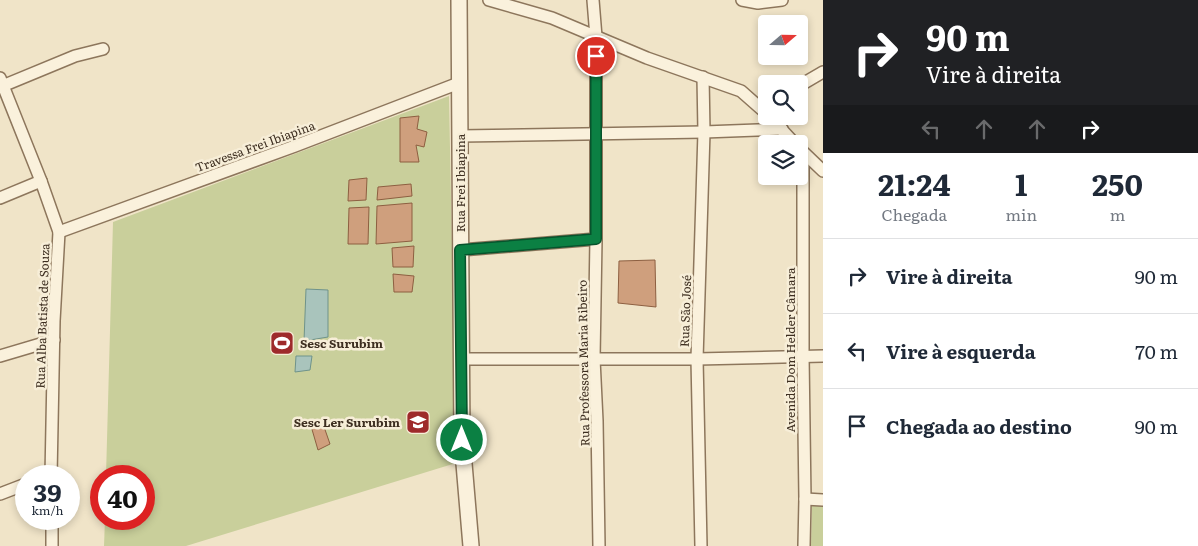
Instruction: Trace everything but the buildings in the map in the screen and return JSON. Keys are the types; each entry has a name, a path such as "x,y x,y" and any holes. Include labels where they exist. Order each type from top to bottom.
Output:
{"street":[{"name":"Rua Frei Ibiapina","path":"459,0 462,440 471,546"},
{"path":"489,0 552,18 647,58 741,91 758,105"},
{"name":"Rua Professora Maria Ribeiro","path":"593,0 596,37 594,358 598,420 599,546"},
{"path":"742,0 758,3 782,0"},
{"path":"1,84 75,56 103,49"},
{"path":"808,81 823,72"},
{"name":"Rua São José","path":"701,546 697,358 704,132 703,77"},
{"name":"Travessa Frei Ibiapina","path":"59,232 295,146 460,83"},
{"name":"Rua Alba Batista de Souza","path":"1,84 41,181 59,232 51,465"},
{"path":"778,125 787,135"},
{"path":"460,136 782,129"},
{"path":"808,157 823,171"},
{"path":"0,198 41,181"},
{"name":"Avenida Dom Helder Câmara","path":"801,185 804,546"},
{"path":"460,250 596,239"},
{"path":"0,356 54,340"},
{"path":"461,358 823,356"},
{"path":"0,494 15,488"},
{"path":"805,500 823,500"},
{"path":"52,530 52,546"}],"green space":[{"name":"Sesc Surubim","path":"449,96 456,463 186,546 104,546 105,530 155,530 155,465 106,465 113,222"},
{"path":"812,505 823,505 823,546 811,546"}],"water":[{"path":"306,289 328,290 328,337 304,341"},
{"path":"296,356 312,356 310,370 295,372"}],"place":[{"name":"Sesc Surubim","path":"282,343"},
{"name":"Sesc Ler Surubim","path":"418,422"}],"route":[{"path":"462,440 460,250 596,239 596,56"}]}
